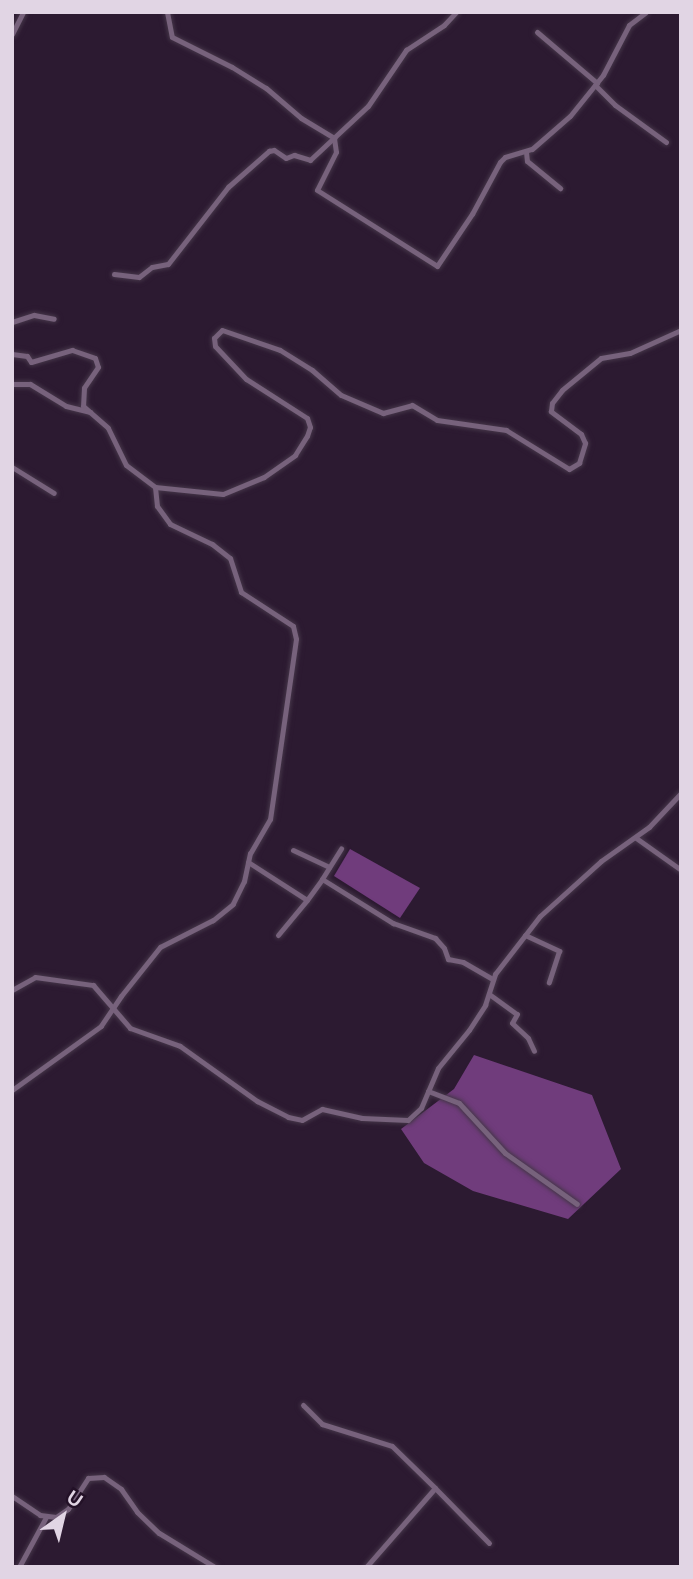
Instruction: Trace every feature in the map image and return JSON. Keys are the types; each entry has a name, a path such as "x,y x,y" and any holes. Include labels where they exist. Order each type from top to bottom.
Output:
{"street":[{"path":"12,34 23,12"},
{"path":"167,12 172,37 232,67 266,88 301,118 334,138"},
{"path":"114,274 139,277 152,267 168,264 228,187 269,151 278,152 286,158 294,155 310,160 368,106 406,50 444,25 456,12"},
{"path":"334,138 336,152 317,190 438,266 472,214 500,162 509,155 526,152 570,116 596,84 629,25 646,12"},
{"path":"537,32 615,104 666,142"},
{"path":"526,152 527,161 560,188"},
{"path":"12,322 34,315 54,319"},
{"path":"12,354 27,356 32,362 72,350 92,355 98,367 84,388 82,402 107,428 126,465 155,487 223,494 274,469 295,455 310,427 307,418 246,379 215,346 214,338 222,330 280,350 312,370 341,395 383,413 412,405 437,420 506,430 570,468 579,463 585,443 581,434 551,411 551,405 562,390 601,358 628,354 681,330"},
{"path":"12,384 32,385 66,406 93,413"},
{"path":"12,467 54,493"},
{"path":"12,1090 101,1026 160,947 231,908 242,886 248,862 268,824 273,804 295,631 289,623 253,603 242,592 230,558 212,544 170,524 157,506 155,487"},
{"path":"12,990 35,976 88,984 97,989 130,1028 180,1046 257,1101 295,1120 307,1119 322,1109 362,1118 408,1120 421,1108 438,1068 469,1030 489,993 492,979 525,936 578,881 636,838 681,793"},
{"path":"636,838 681,870"},
{"path":"278,934 307,900 341,848"},
{"path":"293,850 329,867"},
{"path":"248,862 307,900"},
{"path":"322,878 395,924 435,938 444,948 447,959 463,962 492,979"},
{"path":"525,936 559,951 549,982"},
{"path":"489,993 517,1014 512,1023 528,1038 534,1051"},
{"path":"428,1091 459,1103 505,1153 577,1204"},
{"path":"303,1405 322,1424 392,1446 489,1543"},
{"path":"12,1496 46,1517 60,1516 88,1478 101,1476 121,1489 137,1512 159,1533 215,1567"},
{"path":"366,1567 435,1488"},
{"path":"19,1567 46,1517"}],"shaded area":[{"path":"350,849 420,888 400,918 334,876"},
{"path":"474,1055 592,1095 621,1169 568,1219 473,1191 424,1163 401,1129 454,1089"}]}
